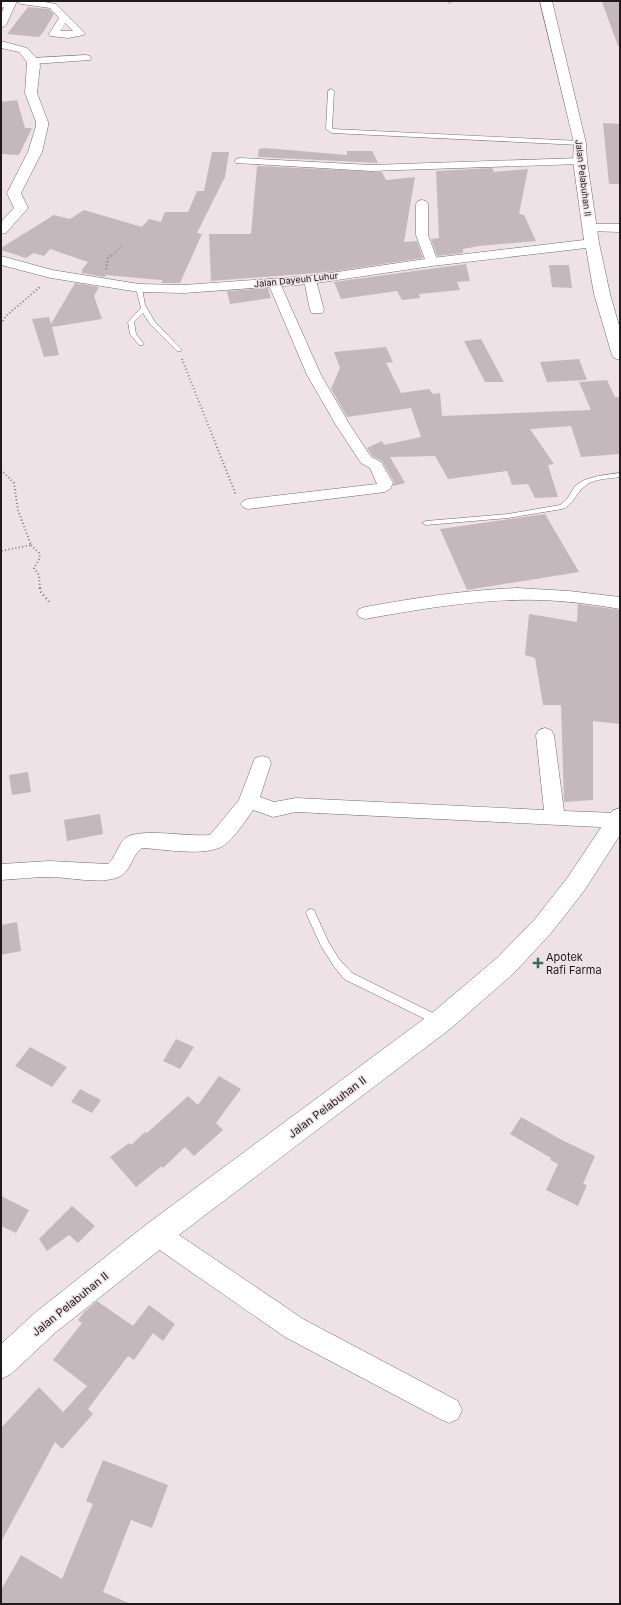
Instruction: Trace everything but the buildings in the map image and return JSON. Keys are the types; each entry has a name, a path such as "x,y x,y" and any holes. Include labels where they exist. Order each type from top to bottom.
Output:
{"main road":[{"path":"1,5 3,1"},
{"name":"Jalan Pelabuhan II","path":"546,1 580,143 580,161 592,243 602,294 620,354"},
{"path":"1,44 23,50 33,61 34,66 30,90 42,122 35,152 14,193 21,208 1,230"},
{"name":"Jalan Dayeuh Luhur","path":"1,260 51,274 99,282 139,288 184,289 310,280 432,262 592,243"},
{"name":"Jalan Pelabuhan II","path":"1,1364 46,1322 158,1234 441,1021 506,965 543,926 576,884 618,819"}],"street":[{"path":"1,25 12,1"},
{"path":"21,1 53,6 64,18"},
{"path":"33,61 86,58"},
{"path":"240,160 371,168 580,161"},
{"path":"422,204 422,235 432,262"},
{"path":"590,228 620,228"},
{"path":"310,280 317,310"},
{"path":"248,504 380,489 385,486 376,465 366,460 343,425 314,375 274,283"},
{"path":"366,613 461,599 515,594 562,595 620,603"},
{"path":"545,735 555,818"},
{"path":"1,872 49,869 109,872 115,870 120,865 128,848 140,840 200,843 215,841 245,808 254,793 262,763"},
{"path":"249,801 273,810 296,805 555,818 618,819"},
{"path":"158,1234 294,1328 449,1410"}],"lane":[{"path":"331,91 329,129 332,131 580,143"},
{"path":"139,288 143,309 152,323 179,350"},
{"path":"141,344 133,334 131,322 143,309"},
{"path":"426,523 508,516 562,507 566,505 579,487 586,481 620,475"},
{"path":"311,913 324,943 336,962 348,976 441,1021"}],"path":[{"path":"99,282 106,270 108,258 122,246"},
{"path":"1,324 6,316 40,287 51,274"},
{"path":"179,350 238,499 242,504 248,504"},
{"path":"1,470 14,482 18,510 31,544 40,553 40,558 34,568 38,575 40,591 50,603"},
{"path":"1,551 31,544"}],"place":[{"name":"Apotek Rafi Farma","path":"538,963"}]}
